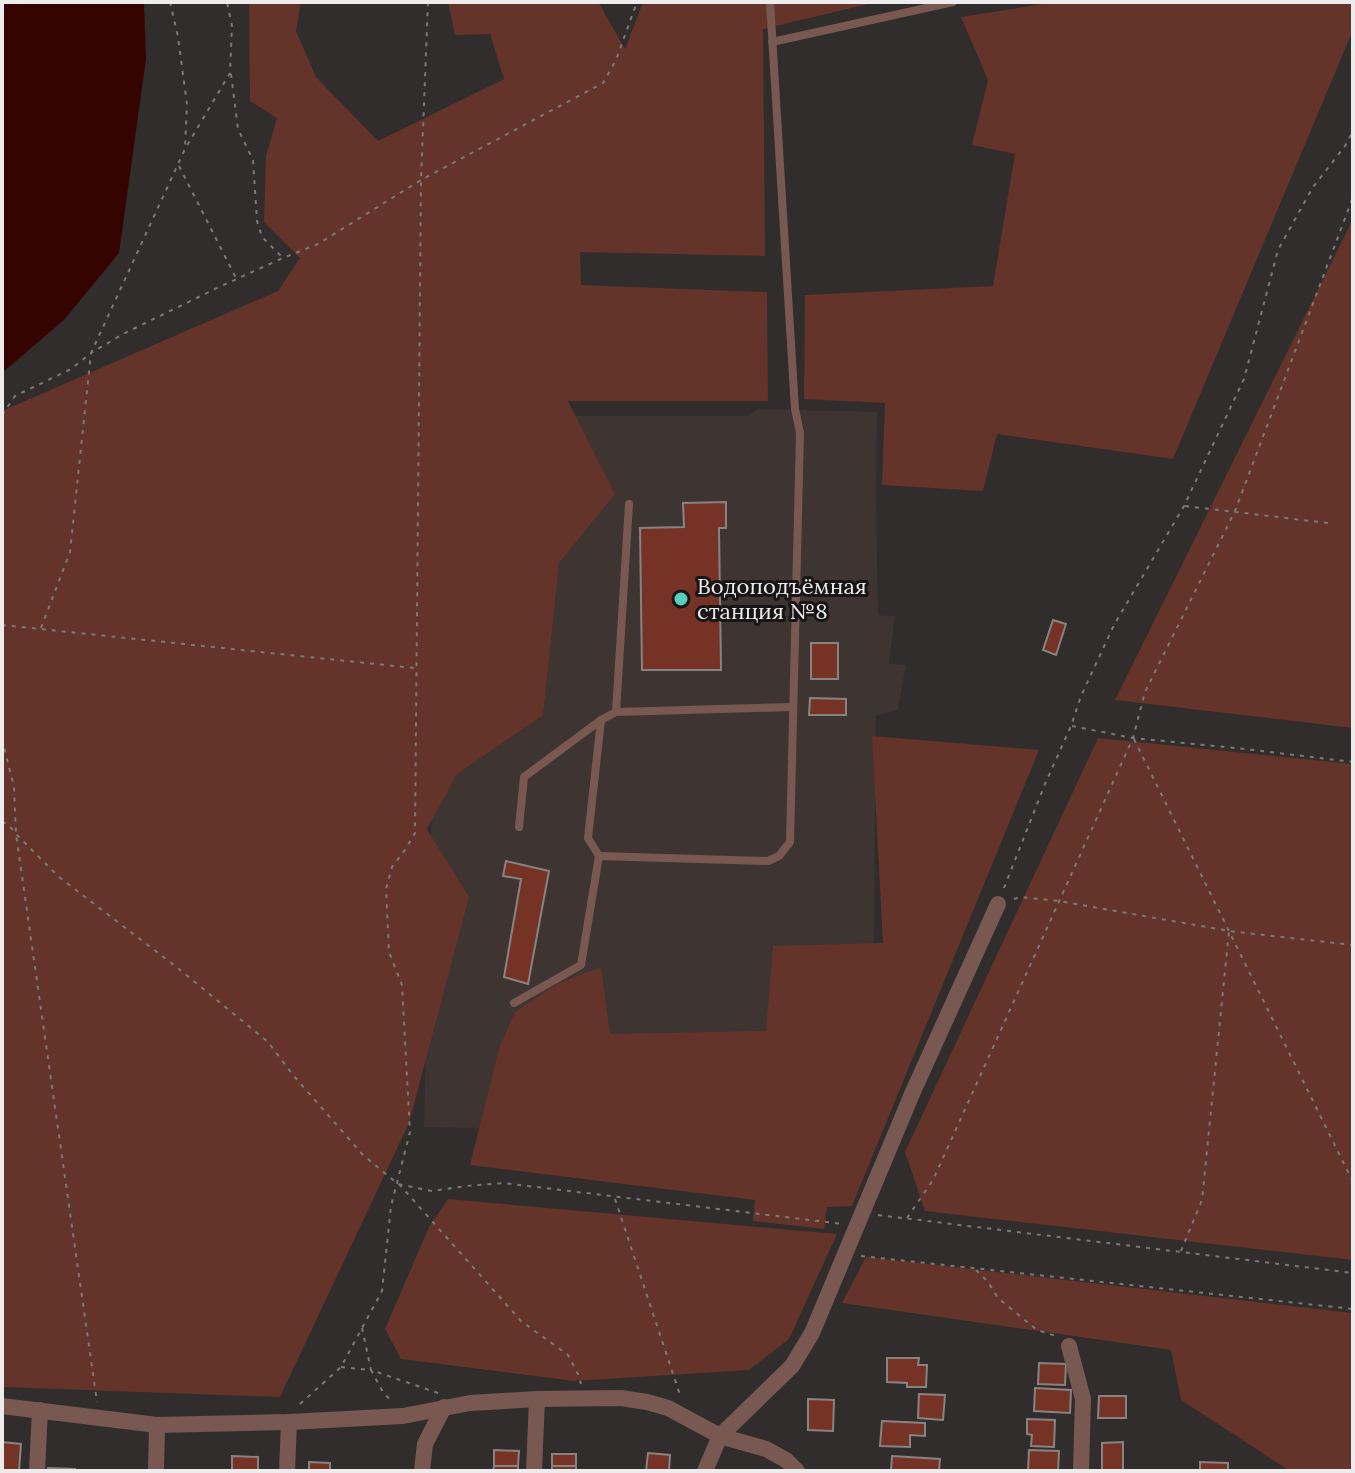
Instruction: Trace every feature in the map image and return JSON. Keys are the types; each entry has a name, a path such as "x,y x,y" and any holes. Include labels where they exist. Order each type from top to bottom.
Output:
{"street":[{"path":"705,1471 720,1436 792,1366 812,1333 912,1094 998,904"},
{"path":"1069,1346 1083,1399 1081,1471"},
{"path":"2,1406 157,1425 403,1416 443,1400 470,1403 621,1398 668,1408 720,1436 766,1449 786,1460 797,1471"},
{"path":"534,1471 537,1399"},
{"path":"422,1471 425,1444 443,1400"},
{"path":"37,1471 40,1410"},
{"path":"403,1416 425,1444"},
{"path":"287,1471 289,1422"},
{"path":"156,1471 157,1425"}],"lane":[{"path":"599,856 768,861 779,856 790,842 800,433 795,409 770,2"},
{"path":"772,42 953,2"},
{"path":"616,712 629,504"},
{"path":"519,827 524,777 616,712 793,707"},
{"path":"514,1003 581,965 599,856 588,838 601,720"}],"path":[{"path":"170,2 187,104 185,149"},
{"path":"227,2 232,26 230,73 238,129 253,160 257,221 262,237 283,258"},
{"path":"289,1422 297,1408 341,1367 382,1291 391,1206 410,1132 402,985 389,952 386,889 392,867 415,833 421,180 428,2"},
{"path":"2,415 15,396 71,369 123,334 318,244 421,180 603,83 616,60 637,2"},
{"path":"41,628 70,552 91,353 185,149 230,73"},
{"path":"998,904 1081,696 1114,625 1184,506 1244,379 1278,250 1313,187 1353,131"},
{"path":"178,164 237,279"},
{"path":"907,1218 933,1180 1133,738 1145,692 1235,511 1353,197"},
{"path":"1184,506 1328,523"},
{"path":"2,625 415,668"},
{"path":"1071,726 1133,738 1353,762"},
{"path":"1133,738 1353,1182"},
{"path":"2,739 14,787 16,834 99,1418"},
{"path":"2,822 8,824 59,877 268,1042 363,1155 398,1184 521,1321 568,1355 578,1374 584,1398"},
{"path":"998,904 1020,897 1059,901 1229,931 1353,945"},
{"path":"1181,1253 1202,1200 1229,931"},
{"path":"398,1184 432,1191 503,1183 712,1209 858,1219 907,1218 1353,1273"},
{"path":"615,1197 688,1418"},
{"path":"844,1255 1353,1309"},
{"path":"975,1268 998,1298 1037,1330 1059,1337 1069,1346"},
{"path":"362,1326 371,1370 383,1392 403,1416"},
{"path":"341,1367 371,1370 443,1400"}],"shaded area":[{"path":"2,2 144,2 146,59 119,253 64,320 2,373"},
{"path":"249,2 301,2 296,31 316,77 378,141 504,79 490,34 455,35 448,2 598,2 625,49 643,2 877,2 763,29 765,256 580,252 581,285 767,292 768,401 568,401 615,494 559,563 543,715 457,774 427,829 469,897 409,1123 280,1397 2,1387 2,411 278,291 300,258 264,222 266,156 277,118 250,101"},
{"path":"1055,2 1353,2 1353,30 1173,459 997,434 983,491 882,485 885,403 804,399 805,295 993,286 1015,154 972,145 988,80 961,17"},
{"path":"1353,219 1353,728 1115,700"},
{"path":"758,409 877,412 878,615 895,616 889,664 906,665 898,710 876,716 872,1134 424,1127 441,416 749,416"},
{"path":"872,736 1039,750 852,1206 827,1207 824,1229 753,1221 755,1200 470,1165 500,1045 515,1012 557,984 601,967 610,1034 766,1031 773,946 883,943"},
{"path":"1098,738 1353,764 1353,1260 925,1211 905,1152"},
{"path":"448,1199 837,1234 789,1339 749,1370 574,1381 401,1359 385,1329 429,1227"},
{"path":"866,1257 1353,1313 1353,1471 1290,1471 1181,1400 1171,1350 842,1303"}],"building":[{"name":"Водоподъёмная станция №8","path":"726,502 726,528 719,528 721,670 642,670 640,528 684,527 683,503"},
{"path":"1053,620 1066,624 1056,655 1043,650"},
{"path":"811,643 838,643 838,679 811,679"},
{"path":"810,698 846,699 846,715 809,715"},
{"path":"506,861 549,871 528,984 504,977 521,879 503,876"},
{"path":"887,1358 919,1358 918,1365 927,1365 926,1387 907,1387 907,1383 887,1382"},
{"path":"1039,1363 1066,1364 1065,1385 1038,1384"},
{"path":"1035,1388 1071,1390 1070,1413 1034,1411"},
{"path":"919,1394 945,1395 943,1420 918,1418"},
{"path":"1099,1396 1126,1396 1126,1418 1098,1418"},
{"path":"808,1399 834,1400 833,1431 808,1430"},
{"path":"1027,1419 1055,1420 1054,1447 1031,1446 1032,1435 1027,1434"},
{"path":"882,1421 925,1423 925,1436 910,1435 910,1447 880,1446"},
{"path":"2,1442 21,1444 19,1471 2,1471"},
{"path":"1123,1442 1123,1471 1102,1471 1102,1443"},
{"path":"494,1450 519,1451 518,1466 494,1466"},
{"path":"1029,1450 1059,1451 1058,1471 1028,1471"},
{"path":"648,1453 670,1455 669,1471 646,1471"},
{"path":"552,1454 576,1454 576,1466 552,1466"},
{"path":"232,1456 258,1457 258,1471 232,1471"},
{"path":"892,1456 940,1459 939,1471 891,1471"},
{"path":"309,1462 330,1463 330,1471 309,1471"},
{"path":"1200,1462 1228,1463 1228,1471 1200,1471"},
{"path":"494,1466 518,1466 518,1471 493,1471"},
{"path":"552,1466 576,1466 576,1471 552,1471"},
{"path":"48,1468 75,1469 75,1471 48,1471"}],"place":[{"name":"Водоподъёмная станция №8","path":"681,599"}]}
